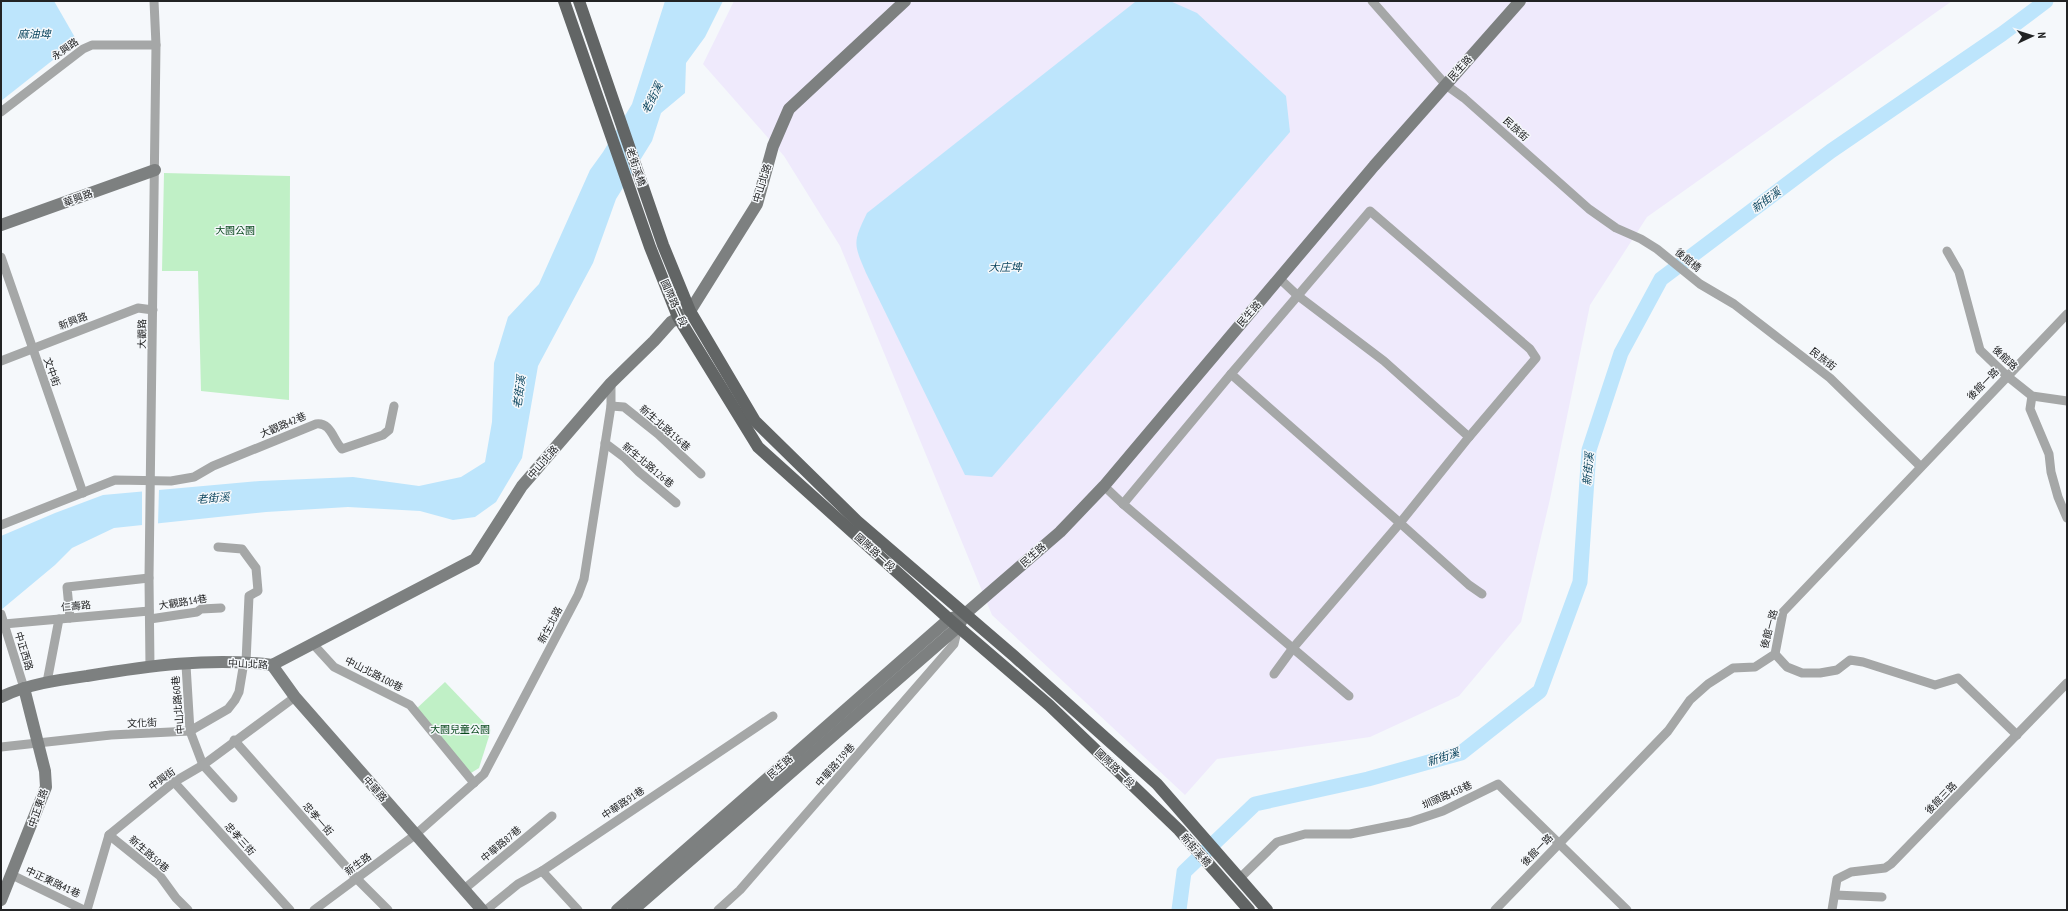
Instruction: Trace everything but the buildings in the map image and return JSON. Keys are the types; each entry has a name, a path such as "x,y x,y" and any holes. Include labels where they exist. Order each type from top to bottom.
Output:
{"main road":[{"name":"老街溪橋","path":"564,1 650,247"},
{"name":"老街溪橋","path":"579,1 663,245"},
{"name":"國際路一段","path":"663,245 690,311 755,421 857,521 965,614 1157,784 1174,803"},
{"name":"國際路一段","path":"650,247 678,317 758,447 958,627 1049,705 1159,811"},
{"name":"新街溪橋","path":"1174,803 1240,878"},
{"name":"新街溪橋","path":"1159,811 1179,830 1249,910"},
{"path":"1240,878 1267,910"}],"street":[{"name":"大觀路","path":"150,667 149,578 156,45 154,1"},
{"name":"中山北路","path":"1,697 24,688 47,682 150,667 245,662 272,665 476,559 522,486 611,383 654,341 671,322 690,311 757,204 773,146 789,109 905,1"},
{"name":"民族街","path":"1372,1 1446,85 1464,98 1589,209 1616,228 1641,239 1662,254"},
{"name":"民生路","path":"633,910 958,627 965,614 1060,532 1104,486 1128,455 1280,279 1374,166 1520,1"},
{"name":"永興路","path":"1,112 83,49 92,45 156,45"},
{"name":"華興路","path":"1,225 155,170"},
{"path":"1123,504 1296,295 1370,211 1530,349 1536,358 1469,437 1400,523 1293,648 1274,674"},
{"name":"後館路","path":"1947,251 1959,272 1980,350 2007,376 2032,396"},
{"name":"後館橋","path":"1662,254 1700,284"},
{"name":"文中街","path":"1,257 83,493"},
{"path":"1280,279 1296,295 1384,361 1469,437"},
{"name":"民族街","path":"1700,284 1734,304 1830,378 1920,466"},
{"name":"新興路","path":"1,361 138,308 153,310"},
{"name":"後館一路","path":"1495,910 1668,731 1690,700 1733,668 1755,666 1775,654 1783,612 1920,466 2067,314"},
{"path":"1231,374 1469,585 1482,594"},
{"name":"新生北路","path":"415,836 484,774 578,595 586,565 611,406 611,383"},
{"path":"2067,401 2032,396 2030,409 2049,454 2051,472 2058,497 2067,518"},
{"name":"大觀路42巷","path":"151,482 171,481 194,477 213,466 321,423 327,426 337,444 342,449 383,435 389,430 394,406"},
{"name":"新生北路136巷","path":"611,406 624,407 658,434 701,474"},
{"name":"新生北路126巷","path":"605,443 625,458 639,472 676,503"},
{"path":"1,525 115,480 151,482"},
{"path":"1104,486 1123,504 1349,696"},
{"name":"文化街","path":"1,747 111,735 190,731 228,709 239,692 245,662 249,596 258,591 256,568 242,549 218,547"},
{"path":"70,618 67,587 149,578"},
{"name":"大觀路14巷","path":"150,615 197,612 202,609 221,608"},
{"name":"民生路","path":"617,910 949,619 965,614"},
{"name":"仁壽路","path":"3,619 59,619 150,615"},
{"name":"中正西路","path":"3,619 24,688"},
{"path":"47,682 59,619"},
{"name":"中華路139巷","path":"718,910 740,890 949,650 954,644 958,627"},
{"name":"中山北路100巷","path":"313,644 334,667 410,705 474,783"},
{"path":"1775,654 1787,667 1802,673 1820,673 1837,670 1850,660 1863,662 1935,685 1958,678 2017,735"},
{"name":"中山北路60巷","path":"186,665 190,731 203,765"},
{"name":"中華路","path":"272,665 295,697 415,836 482,910"},
{"name":"後館三路","path":"1832,910 1837,879 1851,872 1885,868 1891,864 2067,683"},
{"name":"中正東路","path":"1,900 46,787 45,771 24,688"},
{"name":"中興街","path":"109,835 174,782 203,765 234,740 295,697"},
{"name":"中華路91巷","path":"486,910 518,884 542,871 773,716"},
{"name":"忠孝一街","path":"234,740 357,879 388,910"},
{"path":"203,765 233,798"},
{"name":"忠孝三街","path":"174,782 290,910"},
{"name":"圳頭路458巷","path":"1240,878 1277,842 1305,834 1350,834 1410,822 1443,811 1498,784 1627,910"},
{"name":"中華路87巷","path":"464,890 552,816"},
{"path":"87,910 109,835"},
{"name":"新生路50巷","path":"109,835 160,876 176,898 188,910"},
{"name":"新生路","path":"314,910 415,836"},
{"path":"542,871 578,910"},
{"name":"中正東路41巷","path":"12,875 84,910"},
{"path":"1835,895 1882,897"}],"shaded area":[{"path":"734,1 1952,1 1647,217 1590,305 1550,499 1521,622 1459,696 1370,737 1217,759 1185,795 992,615 840,246 784,156 703,64"}],"green space":[{"name":"大園公園","path":"164,173 290,176 289,400 201,391 198,271 162,271"},
{"name":"大園兒童公園","path":"445,682 491,730 479,768 471,773 415,710"}],"water":[{"name":"麻油埤","path":"1,1 54,1 77,41 1,101"},
{"name":"老街溪","path":"665,1 723,1 705,37 686,63 685,93 661,113 652,141 616,199 593,263 538,366 522,458 496,502 475,517 453,520 420,511 348,507 266,512 114,528 72,548 55,565 1,610 1,536 55,513 103,495 260,481 353,477 419,486 461,477 485,462 492,422 494,363 508,317 539,284 590,170 603,152 632,104"},
{"name":"大庄埤","path":"1170,1 1197,13 1286,96 1290,132 992,477 965,475 866,273 856,243 862,223 867,213 1135,2"}],"pier":[{"path":"159,489 158,524 142,526 142,490"}],"waterway":[{"name":"新街溪","path":"1179,910 1184,872 1255,804 1368,779 1461,753 1540,691 1580,582 1589,450 1621,353 1661,279 1831,151 2002,34 2046,1"}]}
